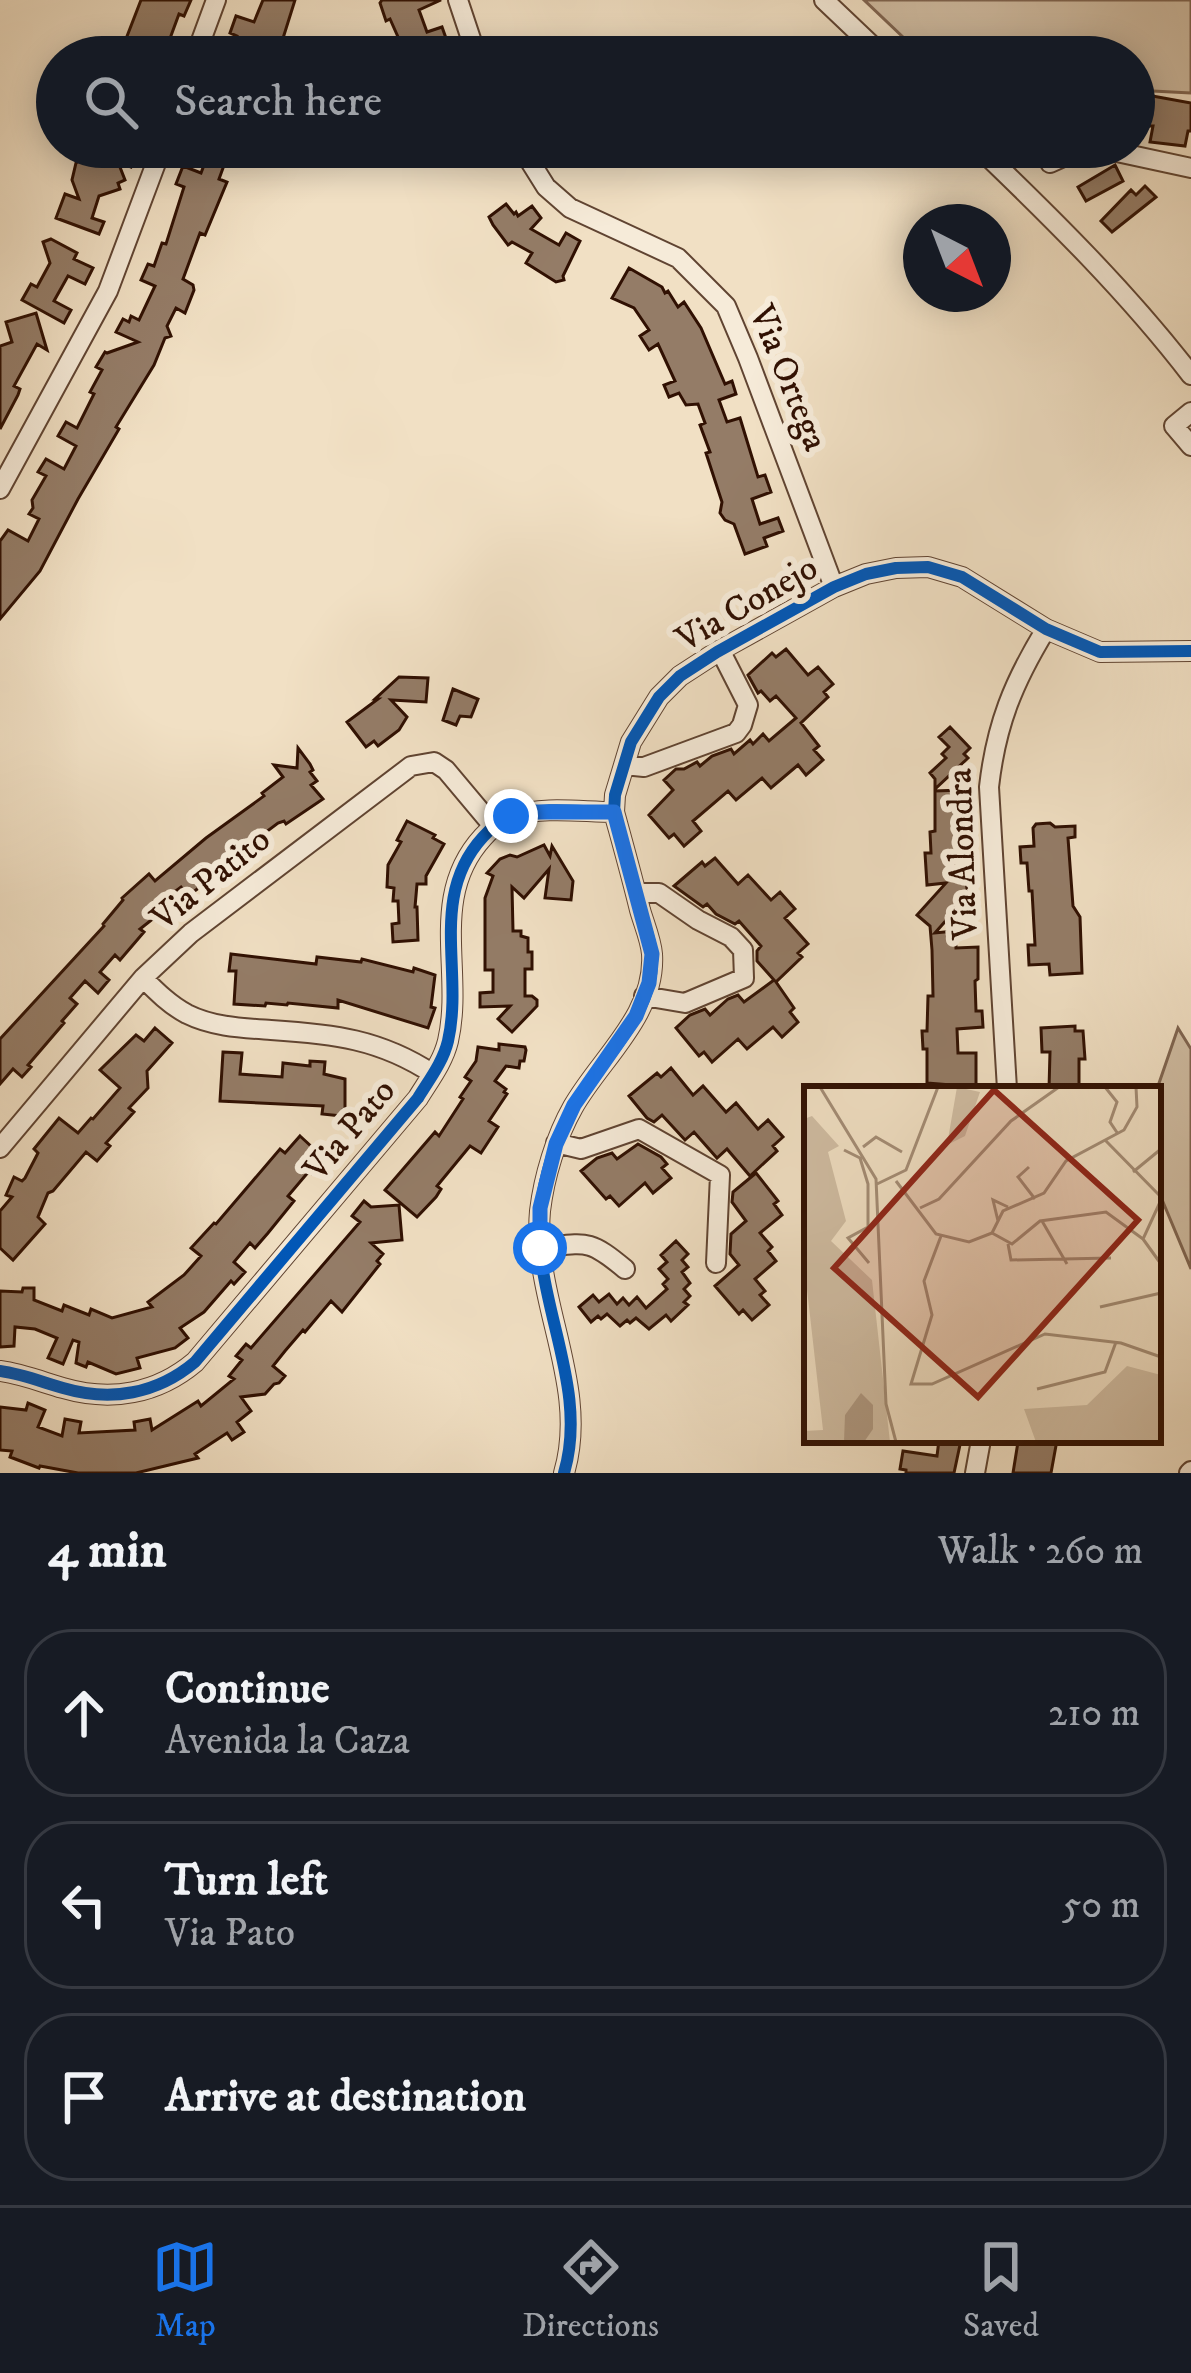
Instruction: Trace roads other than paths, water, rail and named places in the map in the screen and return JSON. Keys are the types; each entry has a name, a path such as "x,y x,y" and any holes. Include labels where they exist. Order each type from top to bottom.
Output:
{"street":[{"path":"203,36 216,0"},
{"path":"458,0 470,36"},
{"path":"824,0 862,36"},
{"path":"1155,160 1191,168"},
{"path":"0,489 108,291 154,168"},
{"name":"Via Ortega","path":"534,168 546,187 570,208 678,259 726,306 834,587"},
{"path":"1000,168 1162,338 1191,375"},
{"path":"1191,412 1174,426 1191,446"},
{"name":"Via Conejo","path":"614,812 632,742 659,697 680,676 834,587 866,574 928,567 962,577 1046,629 1100,652 1191,652"},
{"name":"Via Alondra","path":"1006,1086 989,787 1006,706 1046,629"},
{"path":"624,765 644,767 736,733 748,705 720,650"},
{"name":"Via Patito","path":"0,1148 143,978 191,933 411,766 434,762 446,770 493,826"},
{"path":"493,826 511,816 536,812 614,812 652,954 649,983 636,1016 574,1105 556,1144 540,1208 546,1295 571,1408 571,1449 564,1473"},
{"name":"Via Pato","path":"0,1371 97,1396 139,1392 178,1376 195,1361 418,1098 433,1074 448,1042 452,893 462,863 493,826"},
{"path":"636,893 659,893 731,937 743,950 745,967 744,978 685,1004 644,996"},
{"path":"143,978 164,999 203,1021 364,1040 409,1058 433,1074"},
{"path":"556,1144 581,1149 639,1129 720,1174 716,1263"},
{"path":"540,1248 598,1246 625,1269"},
{"path":"975,1473 980,1443"}]}
